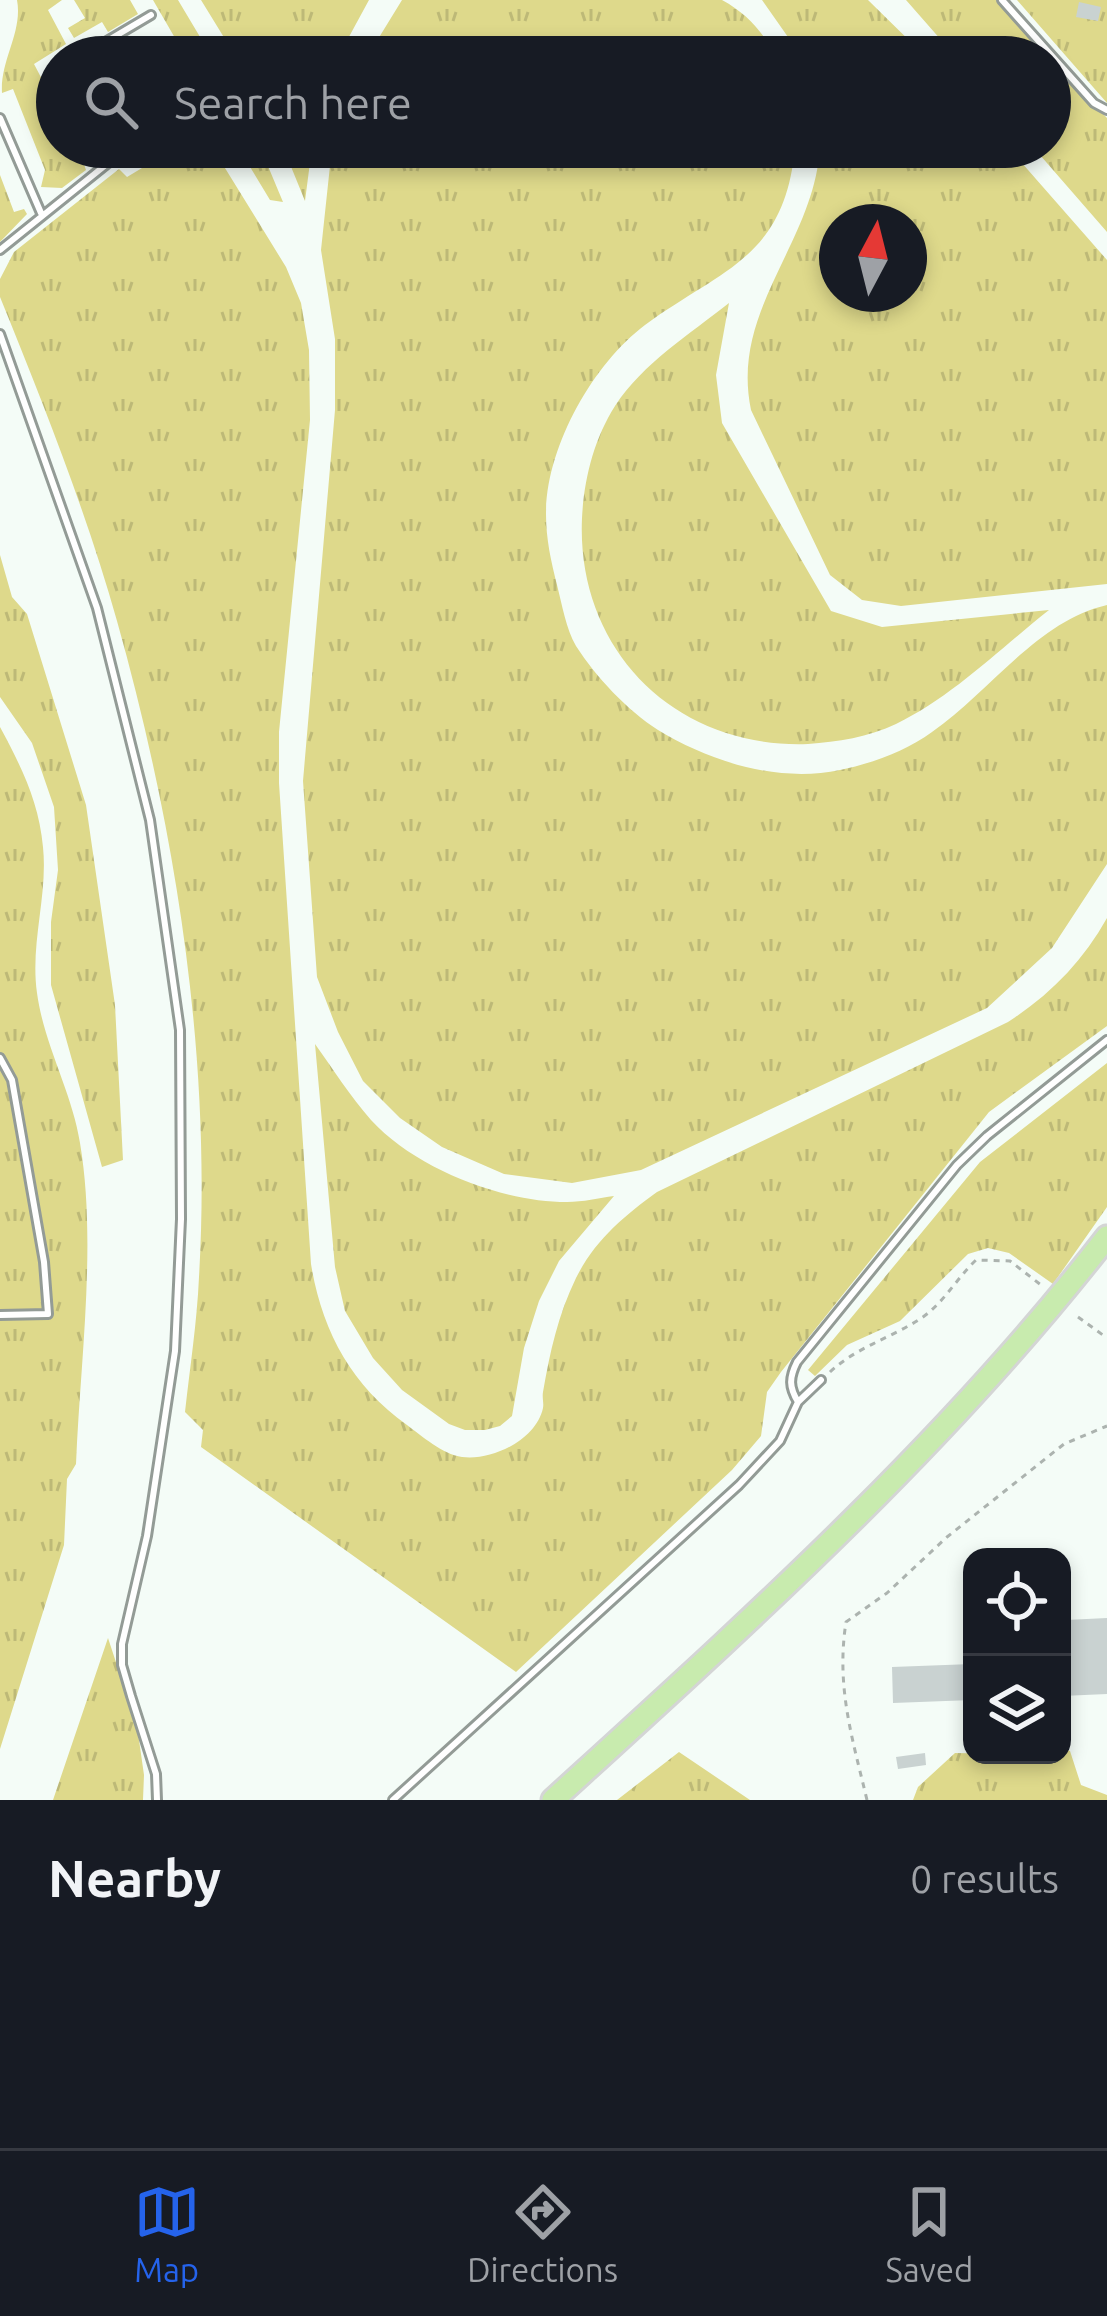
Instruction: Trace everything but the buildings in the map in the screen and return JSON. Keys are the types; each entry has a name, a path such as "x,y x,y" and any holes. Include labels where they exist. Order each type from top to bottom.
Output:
{"main road":[{"path":"553,1800 882,1491 985,1381 1107,1237"}],"lane":[{"path":"1002,0 1034,36"},
{"path":"116,36 151,15"},
{"path":"1071,77 1107,110"},
{"path":"0,118 41,213"},
{"path":"0,250 98,168"},
{"path":"0,334 97,608 150,820 180,1030 182,1219 175,1351 147,1536 122,1644 130,1696 156,1774 157,1800"},
{"path":"798,1402 790,1376 797,1362 957,1165 986,1136 1107,1040"},
{"path":"0,1058 12,1080 44,1262 48,1314 0,1316"},
{"path":"393,1800 739,1485 780,1441 798,1402 821,1380"}],"path":[{"path":"821,1380 850,1354 920,1319 944,1300 976,1260 1010,1261 1042,1286"},
{"path":"1078,1317 1107,1338"},
{"path":"867,1800 843,1703 840,1660 846,1622 1064,1444 1107,1426"}],"green space":[{"path":"17,0 62,0 48,10 62,36 36,36 36,147 13,89 2,93"},
{"path":"74,0 130,0 138,14 108,32 102,22 73,36 68,28 85,18"},
{"path":"153,0 178,0 199,36 174,36"},
{"path":"201,0 369,0 349,36 223,36"},
{"path":"402,0 722,0 763,36 380,36"},
{"path":"762,0 868,0 905,36 787,36"},
{"path":"906,0 996,0 1028,36 938,36"},
{"path":"1017,0 1107,0 1107,103 1071,62 1071,36 1048,36"},
{"path":"1071,81 1107,118 1107,232 1051,168 1071,168"},
{"path":"142,168 225,168 286,267 301,303 309,350 310,420 279,732 279,783 311,1264 323,1312 342,1355 387,1409 433,1444 462,1457 486,1456 532,1430 543,1408 555,1334 576,1278 601,1240 657,1192 1008,1022 1064,976 1107,918 1107,1026 989,1112 781,1372 767,1392 761,1436 732,1470 516,1672 201,1447 203,1430 185,1412 202,1195 194,1029 172,863 138,700 105,580 0,297 0,279 14,252 119,169 127,177"},
{"path":"251,168 269,168 283,202 270,200"},
{"path":"292,168 309,168 305,201"},
{"path":"330,168 792,168 778,214 763,238 723,274 626,342 576,409 554,462 546,523 567,624 576,646 603,681 658,730 723,760 793,774 852,767 911,745 953,716 1058,626 1107,605 1107,864 1052,948 987,1008 641,1170 572,1183 504,1174 442,1147 400,1118 363,1081 317,977 303,781 335,410 335,339 321,250"},
{"path":"816,168 1026,168 1107,260 1107,584 901,606 862,600 830,575 751,410 748,374 762,308 804,215"},
{"path":"45,170 86,170 62,188 41,187"},
{"path":"0,175 14,212 24,209 27,214 0,242"},
{"path":"729,303 716,375 722,423 831,611 882,627 1049,610 937,700 875,732 808,744 760,741 716,729 676,709 643,682 616,649 596,610 585,566 582,518 588,474 601,432 639,376"},
{"path":"0,555 12,597 27,614 86,805 115,1005 123,1160 102,1167 51,985 51,922 58,870 54,807 32,743 0,697"},
{"path":"0,727 28,785 41,831 44,865 37,993 80,1143 87,1262 76,1464 67,1479 64,1545 0,1749"},
{"path":"315,1044 371,1120 436,1167 515,1196 573,1202 614,1196 559,1261 539,1301 524,1348 512,1416 500,1426 465,1430 402,1390 373,1358 345,1311 335,1267"},
{"path":"1107,1063 1107,1207 1053,1284 1009,1253 988,1248 968,1254 900,1321 847,1345 815,1376 808,1370 980,1162"},
{"path":"108,1638 137,1726 143,1800 53,1800"},
{"path":"679,1752 750,1800 617,1800"},
{"path":"955,1753 963,1753 963,1764 1071,1764 1071,1754 1081,1785 1107,1795 1107,1800 913,1800 918,1787"}]}
